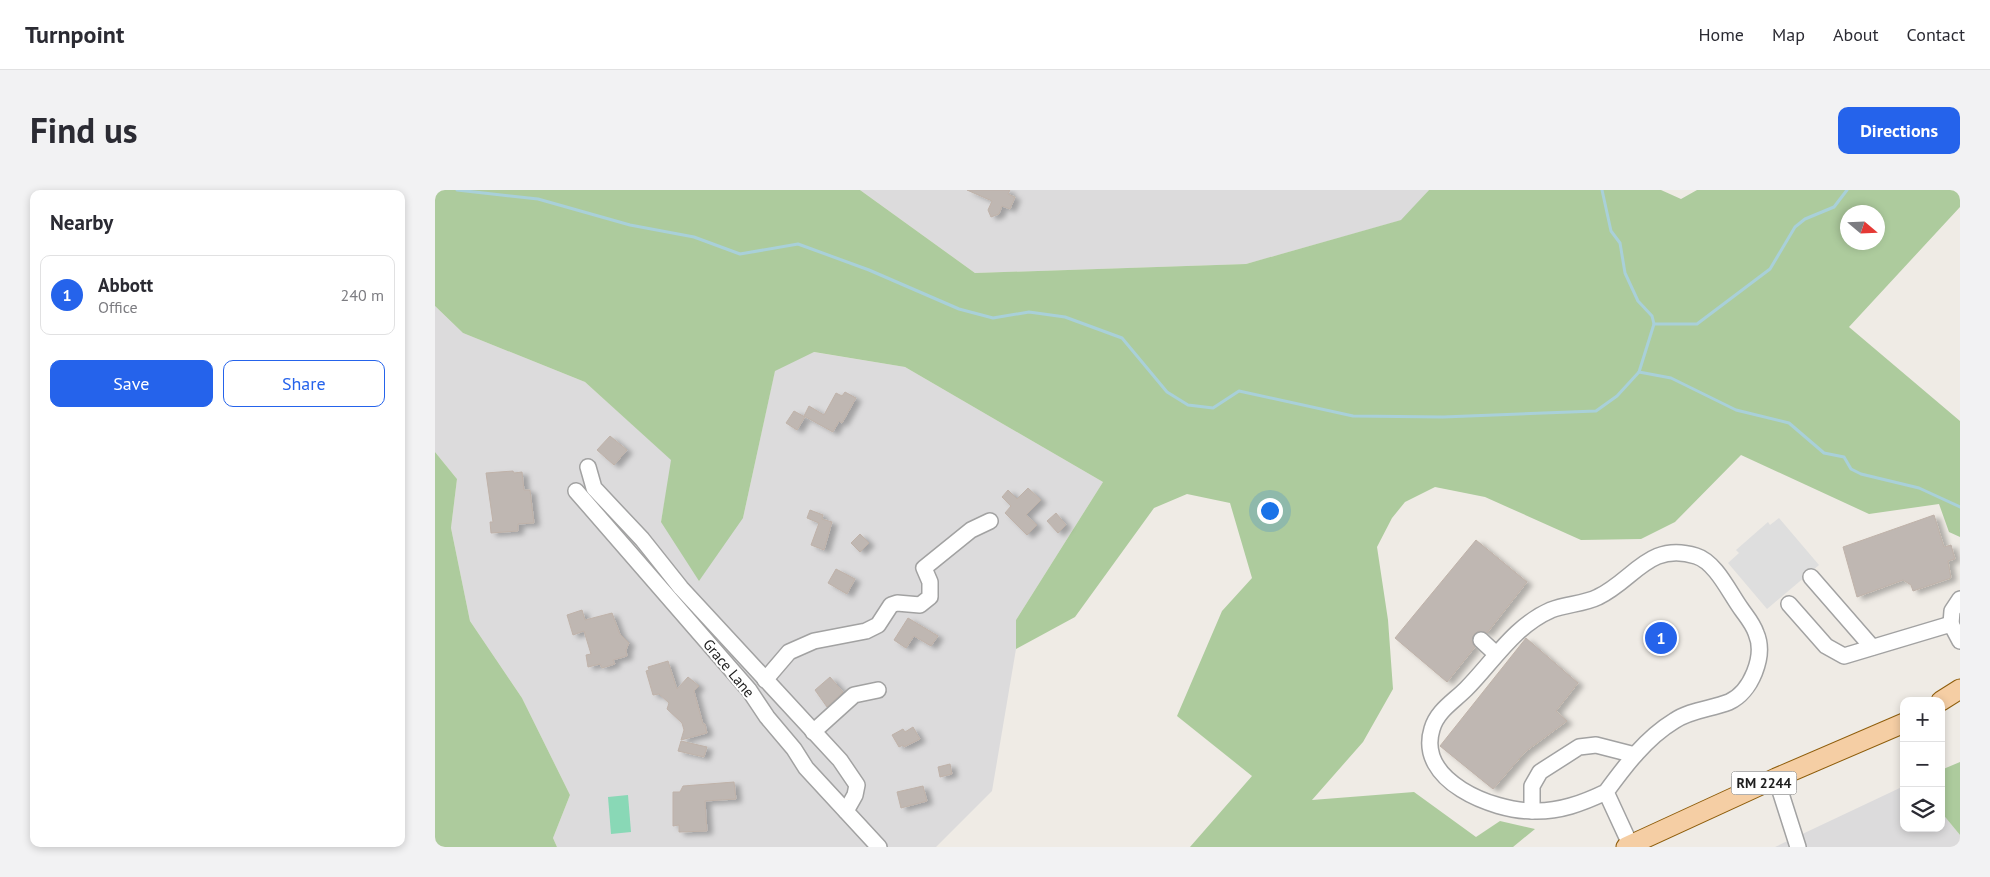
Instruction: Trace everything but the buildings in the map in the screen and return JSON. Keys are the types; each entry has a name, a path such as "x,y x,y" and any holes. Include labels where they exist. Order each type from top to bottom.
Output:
{"main road":[{"path":"1945,699 1960,690"},
{"name":"RM 2244","path":"1628,845 1900,725"}],"street":[{"path":"588,466 594,488 642,539 681,588 840,760 857,785 855,795 846,810"},
{"name":"Grace Lane","path":"576,491 749,690 767,717 794,749 805,768 879,847"},
{"path":"765,680 789,652 814,641 866,631 878,625 891,605 897,603 920,605 930,598 930,582 924,572 927,564 971,530 990,521"},
{"path":"1677,553 1698,556 1713,568 1757,635 1758,658 1753,676 1743,694 1729,702 1674,720 1635,755 1606,792 1584,802 1555,810 1532,812 1495,805 1461,791 1437,769 1430,748 1431,730 1440,712 1466,689 1496,654 1527,625 1551,610 1597,598 1619,585 1639,566 1655,555 1677,553"},
{"path":"1811,577 1873,647"},
{"path":"1960,599 1952,611 1951,624 1960,642"},
{"path":"1789,604 1826,646 1844,656 1951,624"},
{"path":"1481,640 1496,654"},
{"path":"813,732 854,695 878,690"},
{"path":"1532,812 1532,786 1540,772 1579,747 1596,745 1635,755"},
{"path":"1776,778 1797,847"},
{"path":"1606,792 1628,845"}],"shaded area":[{"path":"860,190 1429,190 1402,220 1246,264 975,273"},
{"path":"435,306 463,333 585,382 672,460 661,522 743,518 775,370 813,352 905,367 1103,482 1016,620 1016,649 992,791 936,847 557,847 553,838 570,795 522,698 470,621 451,528 457,479 435,452"},
{"path":"1779,518 1819,565 1767,609 1728,563 1739,553 1736,550 1768,522 1770,525"},
{"path":"1900,788 1900,832 1945,832 1945,817 1960,835 1960,847 1775,847"}],"green space":[{"path":"435,190 860,190 975,273 1246,264 1401,220 1429,190 1661,190 1681,199 1697,190 1960,190 1960,207 1849,327 1960,421 1960,537 1949,532 1939,504 1869,514 1741,455 1675,522 1641,539 1581,540 1485,497 1435,487 1405,502 1392,518 1377,547 1388,620 1393,689 1363,742 1312,800 1414,792 1476,837 1500,821 1535,829 1513,847 1190,847 1252,776 1177,716 1222,611 1252,578 1230,503 1187,494 1154,508 1075,617 1016,649 1016,620 1103,482 905,367 814,352 775,371 743,518 699,581 661,522 671,460 585,382 463,333 435,306"},
{"path":"435,452 457,479 451,528 470,621 522,698 570,795 553,838 557,847 435,847"},
{"path":"1960,762 1960,835 1945,817 1945,768"},
{"path":"628,795 631,832 611,834 608,797"}],"waterway":[{"path":"457,190 538,199 630,225 694,237 740,254 798,244 869,270 959,309 993,318 1029,312 1065,317 1122,338 1167,392 1188,405 1213,408 1239,391 1353,416 1443,417 1596,411 1617,396 1639,372 1671,378 1736,410 1789,423 1824,453 1844,457 1851,469 1861,474 1919,488 1960,507"},
{"path":"1602,190 1611,231 1620,243 1625,273 1638,301 1652,316 1654,324 1639,372"},
{"path":"1654,324 1697,324 1770,269 1795,227 1805,219 1834,207 1847,190"}],"place":[{"name":"Abbott","path":"1661,638"}]}
